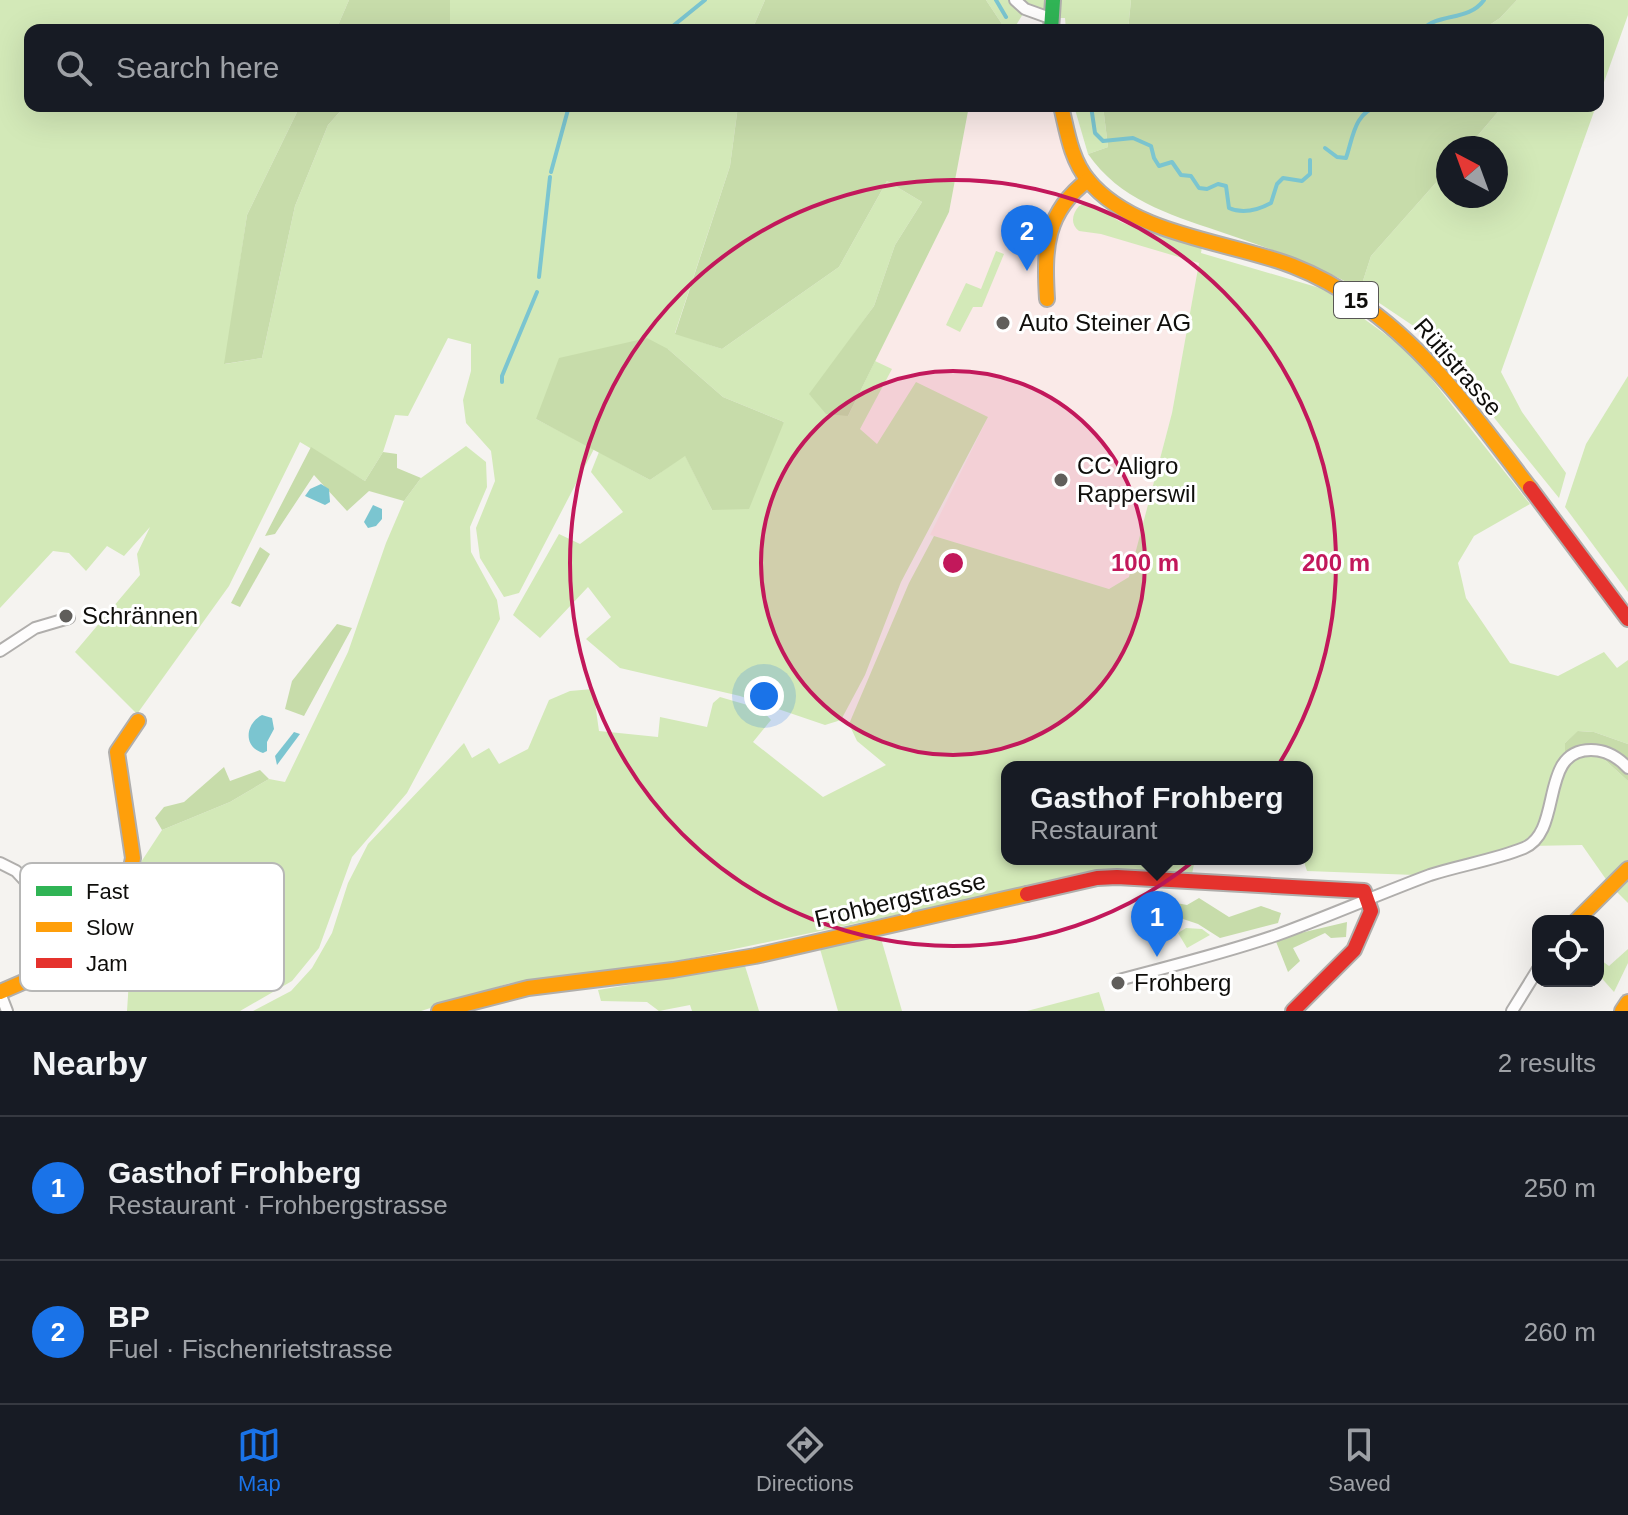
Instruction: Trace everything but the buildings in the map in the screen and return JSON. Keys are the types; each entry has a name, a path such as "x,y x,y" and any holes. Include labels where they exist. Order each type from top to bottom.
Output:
{"street":[{"path":"1015,0 1050,24 1053,0"},
{"name":"Rütistrasse","path":"1063,112 1077,162 1088,180 1128,212 1293,267 1362,303 1398,330 1436,368 1552,513 1628,619"},
{"path":"1047,299 1045,258 1057,213 1064,201 1088,180"},
{"path":"0,651 35,628 69,618"},
{"path":"133,863 117,752 138,721"},
{"path":"1119,980 1229,950 1430,876 1529,846 1540,832 1558,773 1565,760 1577,751 1594,750 1617,756 1628,768"},
{"path":"0,863 20,875"},
{"path":"1582,915 1628,869"},
{"name":"Frohbergstrasse","path":"439,1011 528,988 673,970 755,956 1097,878 1192,880 1364,891 1369,900"},
{"path":"1293,1011 1354,950 1371,911 1369,900"},
{"path":"1512,1011 1532,979"},
{"path":"7,1011 0,993 20,984"},
{"path":"1622,1011 1628,1002"}],"shaded area":[{"path":"968,112 1053,112 1077,184 1100,207 1132,227 1201,253 1172,413 1129,577 1109,589 930,535 988,417 877,445 860,429 891,370 875,361 949,212"}],"green space":[{"path":"0,0 349,0 339,24 24,24 24,112 297,112 247,215 225,364 262,358 295,206 328,125 340,112 737,112 730,166 675,333 722,349 839,267 887,181 922,202 895,245 874,306 810,395 848,416 875,361 892,369 860,429 877,444 916,382 988,417 901,582 865,675 841,720 825,725 740,696 620,668 586,639 611,617 588,587 540,638 513,615 559,534 580,544 623,512 591,472 599,452 650,480 685,455 712,510 784,422 723,397 668,349 536,419 594,449 519,593 504,597 480,558 476,528 495,481 491,451 466,423 463,400 471,371 471,344 448,338 408,416 395,415 383,452 365,481 300,442 229,586 137,714 75,652 140,575 137,554 150,527 124,556 107,546 86,571 69,553 53,551 0,608"},
{"path":"349,0 450,0 450,24 339,24"},
{"path":"450,0 765,0 755,24 450,24"},
{"path":"765,0 986,0 1002,24 755,24"},
{"path":"986,0 1131,0 1129,24 1066,24 1065,18 1050,18 1026,9 1017,24 1002,24"},
{"path":"1131,0 1517,0 1491,24 1129,24"},
{"path":"1517,0 1628,0 1628,15 1604,82 1604,24 1491,24"},
{"path":"297,112 340,112 328,125 295,206 262,358 224,364 247,215"},
{"path":"737,112 968,112 949,212 848,416 826,414 809,394 874,306 895,245 922,202 887,181 839,267 722,349 675,334 730,166"},
{"path":"1076,112 1104,112 1108,147 1088,154"},
{"path":"1104,112 1498,112 1477,136 1436,136 1436,183 1371,256 1360,290 1309,264 1146,203 1114,183 1088,154 1108,147"},
{"path":"1498,112 1594,112 1501,372 1522,412 1566,473 1559,498 1454,368 1415,327 1360,290 1371,256 1436,183 1436,208 1508,208 1508,136 1477,136"},
{"path":"1079,206 1095,206 1133,227 1202,247 1201,253 1323,289 1411,353 1530,504 1474,536 1458,563 1466,598 1510,663 1558,676 1604,652 1617,668 1628,660 1628,744 1594,732 1579,731 1565,743 1566,759 1594,750 1628,781 1628,903 1610,885 1582,845 1529,846 1415,875 1307,871 1305,865 1313,865 1313,761 1001,761 1001,865 1194,865 1192,874 1100,872 649,967 510,983 421,1011 253,1011 291,991 312,968 332,933 348,883 368,844 464,743 472,758 489,748 499,764 528,749 549,700 570,691 593,689 599,731 658,737 660,717 707,727 713,703 720,697 761,709 771,720 753,742 823,797 886,765 857,741 849,724 909,583 934,536 1109,589 1129,577 1172,413 1199,263 1101,234 1079,231 1073,222"},
{"path":"996,251 1004,254 982,307 973,307 960,332 946,325 966,283 981,289"},
{"path":"647,338 668,349 723,397 784,422 749,509 712,510 685,456 650,480 536,419 559,358"},
{"path":"1628,376 1628,592 1565,507 1586,444"},
{"path":"466,446 486,462 487,487 470,527 471,552 497,600 500,619 407,793 352,857 319,948 292,981 284,986 284,863 141,863 162,830 230,802 269,779 285,782 348,652 404,501 421,478"},
{"path":"311,447 365,481 383,452 397,454 397,468 421,478 404,501 369,491 347,511 314,475 275,534 265,536"},
{"path":"260,547 270,554 240,607 231,603"},
{"path":"337,624 352,628 304,716 285,709 292,681"},
{"path":"1578,731 1594,732 1628,744 1628,781 1594,750 1565,760 1565,743"},
{"path":"224,767 230,781 260,770 269,779 230,802 162,830 155,818 164,807 184,802"},
{"path":"1199,898 1229,917 1261,906 1281,913 1278,923 1220,938 1198,924 1168,914 1176,903 1187,905"},
{"path":"1347,922 1346,937 1331,938 1325,933 1293,948 1300,961 1288,972 1275,939"},
{"path":"1186,928 1202,929 1210,935 1187,948 1178,933"},
{"path":"880,935 902,1011 838,1011 820,949"},
{"path":"1628,949 1628,963 1614,992 1604,981 1604,962 1609,966"},
{"path":"745,966 759,1011 692,1011 690,1005 659,1011 647,1002 601,1001 598,990"},
{"path":"128,991 275,991 240,1011 127,1011"},
{"path":"1099,992 1105,1011 1027,1011"}],"water":[{"path":"321,484 329,489 330,502 325,505 305,496 310,489"},
{"path":"373,505 382,509 382,519 376,526 368,528 364,522"},
{"path":"262,715 272,718 274,729 267,742 267,751 263,753 249,741 252,724"},
{"path":"294,732 300,734 277,765 275,756"}],"waterway":[{"path":"675,24 705,0"},
{"path":"996,0 1006,17"},
{"path":"1429,24 1470,11 1484,0"},
{"path":"551,172 567,112"},
{"path":"1092,112 1095,133 1103,141 1133,138 1151,146 1159,166 1172,162 1181,175 1191,176 1199,188 1207,189 1218,184 1226,186 1229,208 1234,210 1261,208 1271,203 1277,184 1283,178 1302,181 1310,174 1310,160"},
{"path":"1325,148 1337,157 1346,158 1359,120 1367,112"},
{"path":"539,277 550,177"},
{"path":"502,382 537,292"}],"traffic: fast":[{"path":"1051,24 1053,0"}],"traffic: slow":[{"path":"1062,112 1077,164 1107,199 1130,214 1156,225 1293,266 1350,296 1383,320 1430,364 1530,488"},
{"path":"1047,299 1046,264 1050,233 1063,205 1088,180"},
{"path":"132,863 117,752 138,721"},
{"path":"1582,915 1628,869"},
{"path":"439,1011 528,988 673,970 755,956 1027,894"},
{"path":"0,992 20,983"},
{"path":"1622,1011 1628,1002"}],"traffic: jam":[{"path":"1530,488 1628,619"},
{"path":"1027,894 1097,878 1117,877 1364,891 1371,911 1354,950 1293,1011"}],"place":[{"name":"BP","path":"1027,271"},
{"name":"Auto Steiner AG","path":"1003,323"},
{"name":"CC Aligro Rapperswil","path":"1061,480"},
{"name":"Schrännen","path":"66,616"},
{"name":"Gasthof Frohberg","path":"1157,957"},
{"name":"Frohberg","path":"1118,983"}]}
